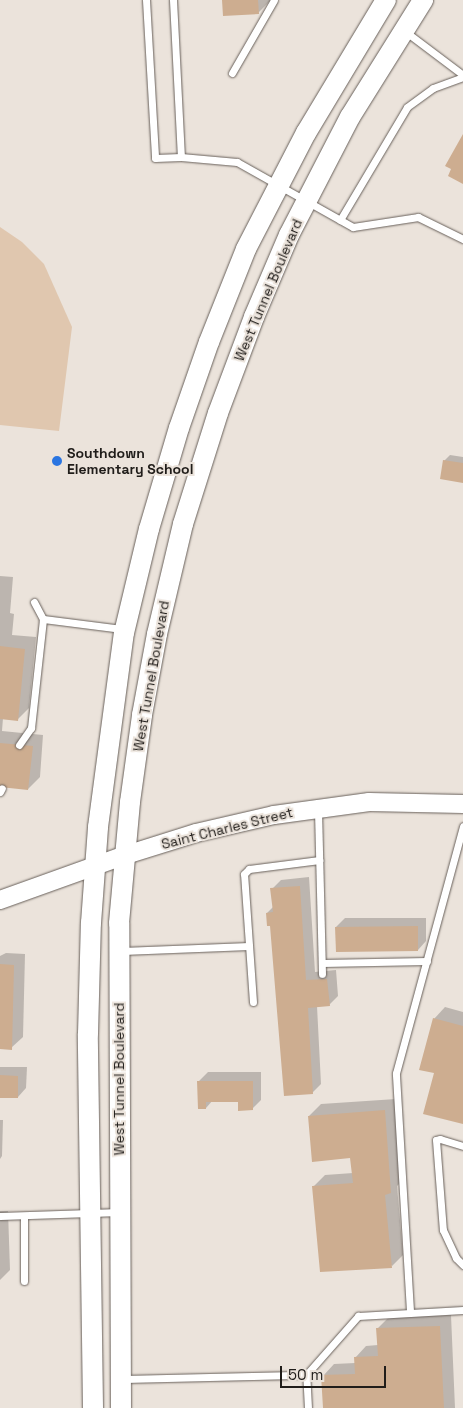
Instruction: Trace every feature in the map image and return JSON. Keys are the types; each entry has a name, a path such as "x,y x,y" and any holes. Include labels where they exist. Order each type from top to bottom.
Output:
{"main road":[{"name":"West Tunnel Boulevard","path":"121,1408 118,951 126,855 142,715 157,634 183,524 218,413 254,317 289,235 350,117 423,0"},
{"path":"93,1408 88,1034 91,924 103,788 125,629 149,529 179,428 206,351 246,249 311,124 384,1"}],"street":[{"name":"Saint Charles Street","path":"0,900 95,865 196,833 274,815 318,807 369,802 463,804"}],"lane":[{"path":"146,0 155,158 181,157 237,162 353,227 418,217 463,239"},
{"path":"172,0 181,157"},
{"path":"232,73 274,0"},
{"path":"403,30 463,76"},
{"path":"340,220 408,107 433,88 463,76"},
{"path":"19,745 31,728 42,619 34,602"},
{"path":"42,619 125,629"},
{"path":"318,807 322,974"},
{"path":"410,1311 396,1074 463,826"},
{"path":"253,1002 245,871 319,860"},
{"path":"118,951 249,946"},
{"path":"322,963 427,961"},
{"path":"463,1146 440,1139 436,1140 443,1230 456,1258 463,1265"},
{"path":"0,1216 120,1212"},
{"path":"24,1216 24,1281"},
{"path":"308,1408 306,1375 358,1316 410,1311 463,1310"},
{"path":"121,1379 306,1375"}],"shaded area":[{"path":"0,227 22,242 44,264 72,327 59,431 0,425"}],"building":[{"path":"222,0 258,0 259,14 223,16"},
{"path":"463,134 463,184 448,176 451,169 445,166"},
{"path":"443,460 463,463 463,483 440,479"},
{"path":"0,646 25,649 18,721 0,719"},
{"path":"0,743 33,746 28,790 0,787"},
{"path":"300,886 306,980 327,979 330,1006 308,1008 313,1094 284,1096 270,926 267,926 266,913 273,912 270,888"},
{"path":"418,926 418,951 336,952 335,927"},
{"path":"0,964 14,965 12,1050 0,1049"},
{"path":"433,1018 463,1026 463,1124 423,1114 434,1073 419,1070"},
{"path":"0,1075 18,1076 18,1098 0,1098"},
{"path":"197,1081 253,1081 253,1110 238,1111 238,1102 206,1102 206,1109 198,1109"},
{"path":"385,1110 391,1193 385,1195 392,1268 320,1272 312,1186 353,1183 350,1158 312,1162 308,1116"},
{"path":"440,1326 444,1408 323,1408 321,1375 355,1374 354,1357 378,1356 376,1328"}],"place":[{"name":"Southdown Elementary School","path":"57,461"}]}
